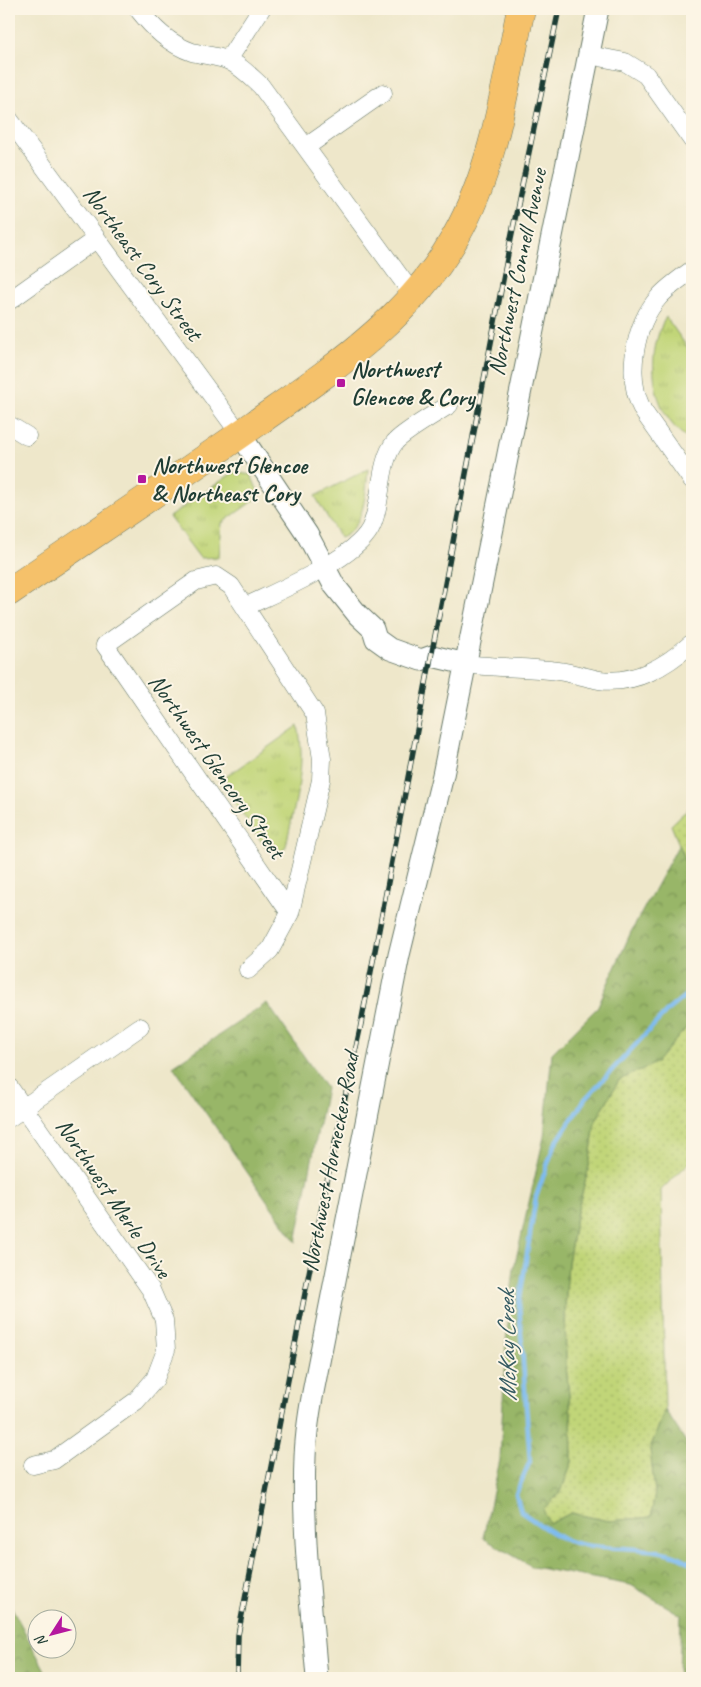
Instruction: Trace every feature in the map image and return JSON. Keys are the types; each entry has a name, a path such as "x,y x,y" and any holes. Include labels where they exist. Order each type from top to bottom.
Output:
{"main road":[{"path":"9,592 240,434 358,350 414,296 457,236 476,192 493,142 521,9"}],"street":[{"path":"138,9 152,27 168,40 192,52 228,60 246,72 261,86 414,296"},
{"path":"228,60 260,9"},
{"name":"Northwest Connell Avenue","path":"466,664 598,9"},
{"path":"589,56 625,62 646,75 692,140"},
{"path":"306,147 383,93"},
{"name":"Northeast Cory Street","path":"9,119 240,434"},
{"path":"9,301 96,239"},
{"path":"692,270 658,298 644,323 637,347 633,383 636,399 687,461 692,480"},
{"path":"248,970 270,950 290,913 321,780 322,759 316,719 300,689 246,607 324,567 352,549 369,530 375,514 389,454 396,441 449,405"},
{"path":"9,425 27,436"},
{"path":"240,434 307,534 324,567 350,606 373,629 376,639 390,649 421,660 432,656 466,664 558,671 600,680 622,680 643,675 661,667 692,643"},
{"name":"Northwest Glencory Street","path":"246,607 231,586 216,576 196,581 105,646 290,913"},
{"name":"Northwest Hornecker Road","path":"317,1678 306,1519 305,1456 309,1417 325,1323 399,955 443,774 466,664"},
{"path":"9,1118 140,1027"},
{"name":"Northwest Merle Drive","path":"9,1087 151,1290 164,1320 166,1341 166,1350 156,1379 136,1401 54,1460 33,1465"}],"green space":[{"path":"666,317 692,354 692,436 686,437 674,426 658,398 654,364 655,347 659,331"},
{"path":"368,469 365,498 359,518 355,526 340,538 315,496"},
{"path":"234,472 251,475 260,496 222,523 219,557 200,558 169,517"},
{"path":"298,726 301,756 296,801 286,846 282,852 277,854 268,851 220,781"},
{"path":"692,805 692,876 671,825"},
{"path":"679,844 692,876 692,1021 656,1063 619,1080 595,1122 589,1166 576,1216 568,1263 565,1308 566,1366 571,1414 572,1461 561,1492 543,1509 549,1524 571,1513 609,1521 651,1517 655,1492 650,1449 665,1410 692,1451 692,1678 675,1678 679,1673 681,1615 631,1585 533,1567 483,1538 500,1460 506,1343 514,1268 544,1137 552,1053 597,1008 631,932"},
{"path":"267,1003 326,1088 296,1242 173,1066"},
{"path":"692,1021 692,1160 661,1190 665,1410 650,1449 655,1492 651,1517 609,1521 571,1513 549,1524 542,1509 561,1492 572,1461 571,1414 566,1366 565,1308 568,1263 576,1216 589,1166 595,1122 619,1080 655,1063"},
{"path":"9,1602 28,1638 28,1660 40,1660 49,1678 9,1678"}],"waterway":[{"name":"McKay Creek","path":"692,990 669,1009 585,1099 554,1146 536,1197 519,1304 530,1461 516,1494 521,1512 566,1540 580,1544 667,1553 681,1558 692,1565"}],"railway":[{"path":"237,1678 238,1635 329,1171 360,1029 511,238 559,9"}],"place":[{"name":"Northwest Glencoe & Cory","path":"341,383"},
{"name":"Northwest Glencoe & Northeast Cory","path":"142,479"}]}
